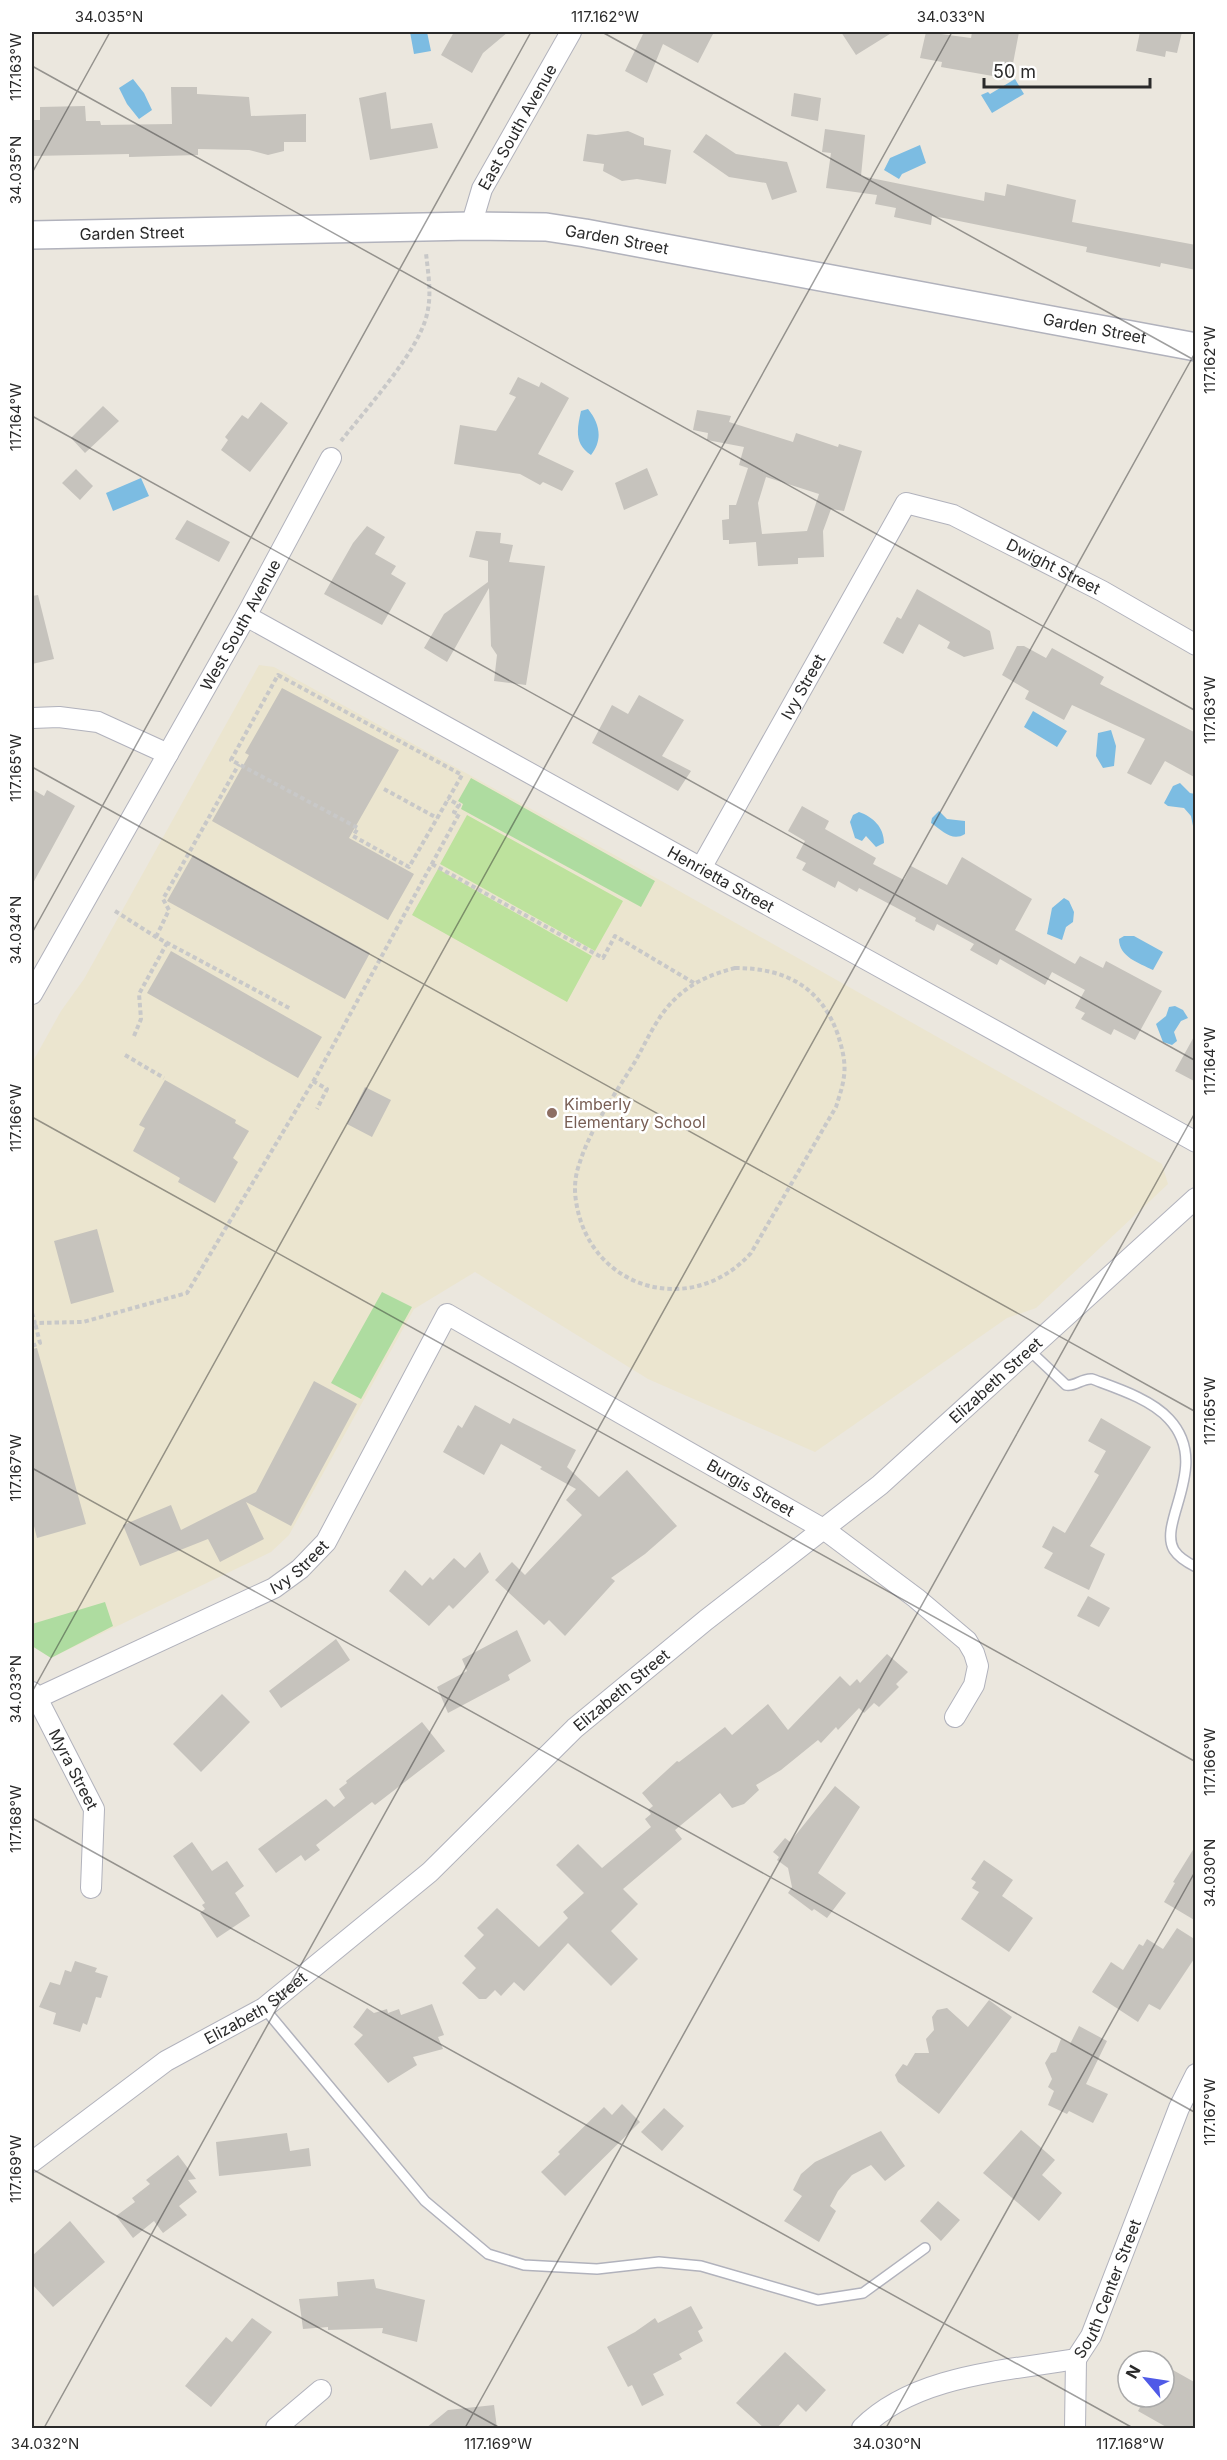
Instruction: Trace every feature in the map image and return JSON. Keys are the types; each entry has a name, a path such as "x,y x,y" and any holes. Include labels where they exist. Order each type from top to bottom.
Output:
{"street":[{"name":"East South Avenue","path":"471,226 482,189 571,32"},
{"name":"Garden Street","path":"32,235 471,226 546,227 585,232 1196,347"},
{"name":"West South Avenue","path":"32,994 246,616 331,458"},
{"name":"Dwight Street","path":"906,504 953,515 1102,591 1196,645"},
{"name":"Ivy Street","path":"701,868 906,504"},
{"name":"Henrietta Street","path":"246,616 1196,1142"},
{"path":"32,718 59,717 98,722 168,754"},
{"name":"Elizabeth Street","path":"32,2162 166,2061 264,2008 430,1872 575,1728 706,1620 825,1530 880,1485 1196,1198"},
{"name":"Ivy Street","path":"34,1695 274,1588 300,1569 326,1542 447,1314"},
{"name":"Burgis Street","path":"447,1314 825,1530 915,1598 967,1641 978,1666 974,1685 955,1717"},
{"name":"Myra Street","path":"34,1695 94,1809 91,1888"},
{"name":"South Center Street","path":"862,2428 871,2419 911,2395 946,2383 1076,2359 1091,2336 1179,2108 1196,2073"},
{"path":"1075,2428 1076,2359"},
{"path":"276,2428 321,2391"}],"lane":[{"path":"1029,1350 1066,1385 1072,1386 1092,1379 1146,1402 1168,1417 1184,1446 1186,1467 1185,1486 1173,1521 1172,1545 1179,1556 1196,1568"},
{"path":"264,2008 424,2201 488,2254 524,2265 597,2269 659,2262 701,2266 818,2300 863,2293 925,2248"}],"path":[{"path":"331,458 413,346 422,328 428,313 429,287 426,253"},
{"path":"278,675 462,774 409,867 353,836 358,828 239,764 231,760 278,675"},
{"path":"156,937 169,910 164,899 239,764"},
{"path":"384,789 436,819"},
{"path":"35,1323 83,1322 187,1293 313,1081 459,814 454,812 459,805 448,799"},
{"path":"432,864 603,958 615,936 694,983"},
{"path":"115,911 156,937 291,1010"},
{"path":"134,1036 141,1019 139,994 167,943"},
{"path":"735,968 755,968 777,972 798,982 817,997 832,1019 842,1048 844,1074 836,1107 751,1252 739,1266 709,1283 689,1289 665,1289 634,1282 598,1252 585,1234 580,1219 575,1199 575,1179 585,1147 666,1009 694,983 714,973 735,968"},
{"path":"125,1055 164,1078"},
{"path":"313,1081 327,1089 317,1109"},
{"path":"32,1313 40,1343 32,1346"}],"shaded area":[{"name":"Kimberly Elementary School","path":"259,665 274,667 665,883 1162,1164 1168,1184 1036,1308 1007,1318 815,1452 648,1379 475,1272 414,1309 289,1535 271,1552 51,1658 32,1646 32,1063 61,1011 84,979"}],"green space":[{"path":"471,778 655,881 641,907 461,809 463,804 458,801"},
{"path":"467,815 623,901 595,951 440,864"},
{"path":"438,869 592,956 567,1002 412,915"},
{"path":"382,1292 412,1307 361,1399 331,1383"},
{"path":"105,1602 113,1626 51,1658 32,1646 32,1624"}],"water":[{"path":"410,32 427,32 431,51 414,54"},
{"path":"133,79 144,93 152,110 139,119 127,104 119,88"},
{"path":"1015,79 1024,94 992,113 981,95 988,92 990,94"},
{"path":"920,145 926,163 902,174 899,179 884,170 890,158"},
{"path":"588,409 595,420 598,432 597,444 591,455 582,446 578,436 581,411"},
{"path":"141,478 149,496 113,511 106,493"},
{"path":"1033,711 1067,731 1057,747 1024,727"},
{"path":"1111,730 1116,746 1114,766 1103,768 1096,756 1098,733"},
{"path":"1180,783 1190,793 1195,794 1195,824 1193,826 1191,816 1184,808 1168,806 1164,803 1173,786"},
{"path":"939,811 947,819 965,821 965,834 952,836 931,823 932,818"},
{"path":"859,812 877,823 884,837 884,843 876,847 866,836 862,841 855,838 850,822 853,815"},
{"path":"1064,898 1069,901 1074,912 1073,922 1066,927 1062,940 1047,934 1052,908"},
{"path":"1124,936 1134,936 1163,952 1153,970 1126,955 1119,939"},
{"path":"1175,1006 1183,1010 1188,1018 1181,1021 1174,1032 1177,1041 1172,1045 1163,1042 1156,1024 1166,1016 1169,1007"}],"building":[{"path":"454,32 508,32 483,53 472,73 441,55"},
{"path":"638,32 714,32 698,63 663,44 647,83 625,71 643,34"},
{"path":"841,32 893,32 856,55"},
{"path":"926,32 971,38 972,32 1019,32 1010,79 941,67 942,62 920,58"},
{"path":"1140,32 1182,32 1177,53 1166,51 1165,57 1136,51"},
{"path":"171,87 197,87 197,94 249,97 251,116 306,114 306,142 284,142 284,151 268,155 249,150 198,149 198,155 32,156 32,120 40,120 40,107 85,106 86,121 100,121 101,125 172,124"},
{"path":"386,92 391,129 432,123 438,148 370,160 359,98"},
{"path":"794,93 821,98 818,121 791,116"},
{"path":"825,129 865,135 861,176 984,201 985,192 1005,196 1007,184 1076,200 1072,222 1196,245 1196,270 1161,263 1160,267 1086,252 1087,247 932,216 931,225 894,217 896,208 875,204 877,195 826,188 831,153 822,152"},
{"path":"628,131 644,138 644,145 671,150 666,184 637,179 622,181 603,171 604,164 583,161 587,134"},
{"path":"706,134 736,154 787,162 797,192 772,200 766,183 729,177 693,152"},
{"path":"518,377 539,387 541,382 569,398 538,454 574,471 562,491 543,482 540,485 520,474 454,464 460,425 496,431 516,397 509,394"},
{"path":"261,402 288,423 250,472 221,450 228,440 225,437 242,415 248,419"},
{"path":"103,406 119,421 85,453 71,438"},
{"path":"697,410 731,416 729,422 793,442 796,433 838,447 839,444 862,451 844,511 831,509 823,531 824,557 798,558 798,564 758,566 756,542 729,544 729,540 723,540 722,520 729,519 729,505 736,505 748,468 739,465 744,447 707,440 708,433 693,430","holes":["766,477 819,494 807,531 762,534 758,503"]},
{"path":"647,468 658,495 624,510 615,483"},
{"path":"76,469 93,486 80,500 62,483"},
{"path":"187,520 230,542 219,562 175,539"},
{"path":"367,526 385,537 375,554 396,566 391,574 406,583 382,625 324,594 353,543"},
{"path":"476,531 501,533 500,543 513,545 509,562 545,566 526,685 494,681 497,655 491,646 489,588 447,662 424,648 444,614 488,582 488,561 469,557"},
{"path":"917,589 990,631 994,649 964,657 947,648 950,642 919,624 903,654 883,643 897,617 901,619"},
{"path":"38,595 54,659 32,664 32,596"},
{"path":"1017,646 1024,646 1046,658 1052,648 1104,677 1100,684 1196,733 1196,778 1165,761 1151,785 1127,773 1145,739 1072,705 1064,720 1025,699 1029,691 1002,675"},
{"path":"282,688 399,750 349,838 414,874 388,920 212,821 249,755 245,753"},
{"path":"639,695 684,720 662,756 691,771 678,791 592,743 612,705 628,714"},
{"path":"32,789 44,796 47,790 75,806 32,885"},
{"path":"802,806 829,821 825,829 876,858 873,864 904,880 911,866 947,885 962,857 1032,899 1015,930 1075,964 1080,956 1103,968 1106,961 1162,991 1135,1040 1114,1029 1111,1035 1081,1019 1085,1013 1075,1008 1085,990 1052,972 1045,985 1000,959 997,965 970,950 974,944 937,924 934,931 915,921 916,918 859,888 857,892 838,881 835,888 802,870 806,863 796,858 805,841 788,831"},
{"path":"193,855 370,953 345,999 167,901"},
{"path":"171,951 322,1037 298,1078 147,993"},
{"path":"1196,1033 1196,1082 1175,1071"},
{"path":"165,1080 236,1120 235,1123 249,1131 233,1158 238,1162 215,1203 178,1182 180,1178 133,1151 145,1128 139,1125"},
{"path":"365,1087 391,1100 372,1137 347,1124"},
{"path":"97,1229 114,1292 71,1304 54,1241"},
{"path":"37,1348 86,1524 37,1538 32,1518 32,1349"},
{"path":"314,1381 357,1404 291,1526 246,1502 264,1539 220,1562 208,1539 140,1566 123,1525 171,1505 181,1530 256,1492"},
{"path":"475,1405 510,1424 513,1418 576,1450 567,1467 599,1497 627,1470 677,1526 645,1554 611,1578 615,1581 565,1636 549,1620 544,1625 495,1580 512,1562 525,1575 582,1515 566,1500 576,1489 501,1444 484,1475 443,1452 458,1425 462,1428"},
{"path":"1101,1418 1151,1447 1090,1546 1105,1554 1089,1590 1044,1568 1053,1553 1042,1547 1053,1526 1065,1533 1099,1475 1094,1472 1106,1451 1088,1441"},
{"path":"480,1552 489,1572 453,1609 449,1605 429,1626 389,1591 405,1570 422,1586 430,1577 433,1580 454,1558 465,1568"},
{"path":"1088,1596 1110,1608 1099,1627 1077,1616"},
{"path":"517,1630 531,1661 508,1675 510,1680 448,1713 437,1687 467,1671 462,1659"},
{"path":"336,1639 350,1660 281,1708 269,1691"},
{"path":"887,1654 908,1672 896,1684 899,1687 879,1707 874,1703 864,1713 859,1708 838,1730 836,1727 821,1743 818,1740 781,1770 756,1785 759,1790 744,1804 732,1808 720,1793 675,1830 682,1839 623,1889 638,1904 611,1931 638,1959 611,1986 568,1943 524,1991 514,1982 501,1996 495,1990 486,1999 479,1999 462,1983 476,1968 464,1956 484,1935 477,1928 497,1908 539,1947 568,1918 563,1912 584,1893 556,1865 578,1844 602,1868 651,1827 645,1819 651,1814 648,1810 653,1806 642,1793 677,1761 679,1762 725,1727 732,1735 768,1704 788,1730 840,1676 850,1686 857,1679 860,1683"},
{"path":"222,1694 250,1722 201,1772 173,1744"},
{"path":"422,1722 445,1751 375,1805 372,1802 316,1845 320,1850 305,1861 301,1855 276,1873 258,1849 326,1799 334,1807 345,1798 339,1789 347,1783 346,1781"},
{"path":"835,1786 860,1807 818,1873 846,1893 827,1918 814,1909 812,1911 788,1893 792,1887 788,1868 777,1860 779,1857 773,1852 785,1838 790,1842"},
{"path":"192,1842 212,1871 227,1861 244,1886 235,1893 250,1916 217,1938 200,1913 205,1909 202,1905 205,1903 173,1856"},
{"path":"1196,1845 1196,1921 1164,1902 1175,1883 1173,1882"},
{"path":"984,1860 1013,1880 1002,1896 1033,1918 1009,1952 961,1919 979,1892 972,1888 976,1882 971,1879"},
{"path":"1177,1928 1196,1940 1196,1956 1160,2010 1149,2004 1138,2022 1092,1992 1111,1962 1123,1970 1139,1944 1143,1946 1147,1939 1163,1949"},
{"path":"75,1961 97,1968 95,1972 108,1976 101,1998 96,1997 87,2025 83,2023 80,2032 53,2024 56,2013 39,2007 50,1982 60,1985 65,1970 71,1972"},
{"path":"989,2000 1012,2017 939,2114 898,2082 895,2075 903,2064 907,2066 915,2053 929,2053 926,2039 934,2030 932,2017 937,2010 947,2008 968,2027"},
{"path":"432,2004 444,2035 438,2037 443,2049 413,2057 417,2065 388,2083 354,2044 363,2035 353,2027 367,2008 374,2013 387,2009 388,2013 399,2009 401,2015"},
{"path":"1079,2026 1107,2041 1086,2084 1108,2094 1093,2123 1069,2111 1067,2114 1048,2105 1054,2091 1048,2087 1052,2079 1045,2063 1051,2053 1056,2052 1061,2039 1070,2044"},
{"path":"622,2104 640,2122 565,2196 541,2172 604,2107 612,2115"},
{"path":"664,2108 684,2126 662,2151 641,2132"},
{"path":"1021,2130 1055,2160 1042,2175 1062,2193 1039,2221 983,2173"},
{"path":"881,2131 905,2166 885,2181 871,2165 852,2175 838,2191 830,2206 836,2211 819,2242 784,2221 802,2196 793,2190 801,2174 815,2162"},
{"path":"287,2133 290,2151 309,2148 311,2166 219,2176 216,2142"},
{"path":"178,2155 196,2179 188,2180 197,2192 179,2206 187,2215 163,2233 154,2221 133,2238 116,2216 135,2202 132,2198 150,2184 146,2180"},
{"path":"938,2201 960,2220 941,2241 920,2221"},
{"path":"70,2221 105,2262 53,2307 32,2284 32,2256"},
{"path":"374,2279 376,2288 425,2300 417,2342 382,2333 383,2328 303,2329 299,2299 338,2296 337,2282"},
{"path":"691,2306 703,2328 698,2331 703,2341 679,2354 682,2359 653,2374 664,2395 642,2406 632,2385 628,2387 607,2347 655,2318 658,2323"},
{"path":"252,2318 272,2332 211,2407 185,2386 226,2337 232,2342"},
{"path":"785,2352 826,2390 806,2412 798,2404 777,2428 764,2428 736,2403"},
{"path":"1176,2372 1196,2383 1196,2428 1168,2428 1138,2411 1139,2409 1176,2409"},
{"path":"494,2405 497,2428 426,2428 448,2410"}],"place":[{"name":"Kimberly Elementary School","path":"552,1113"}]}
